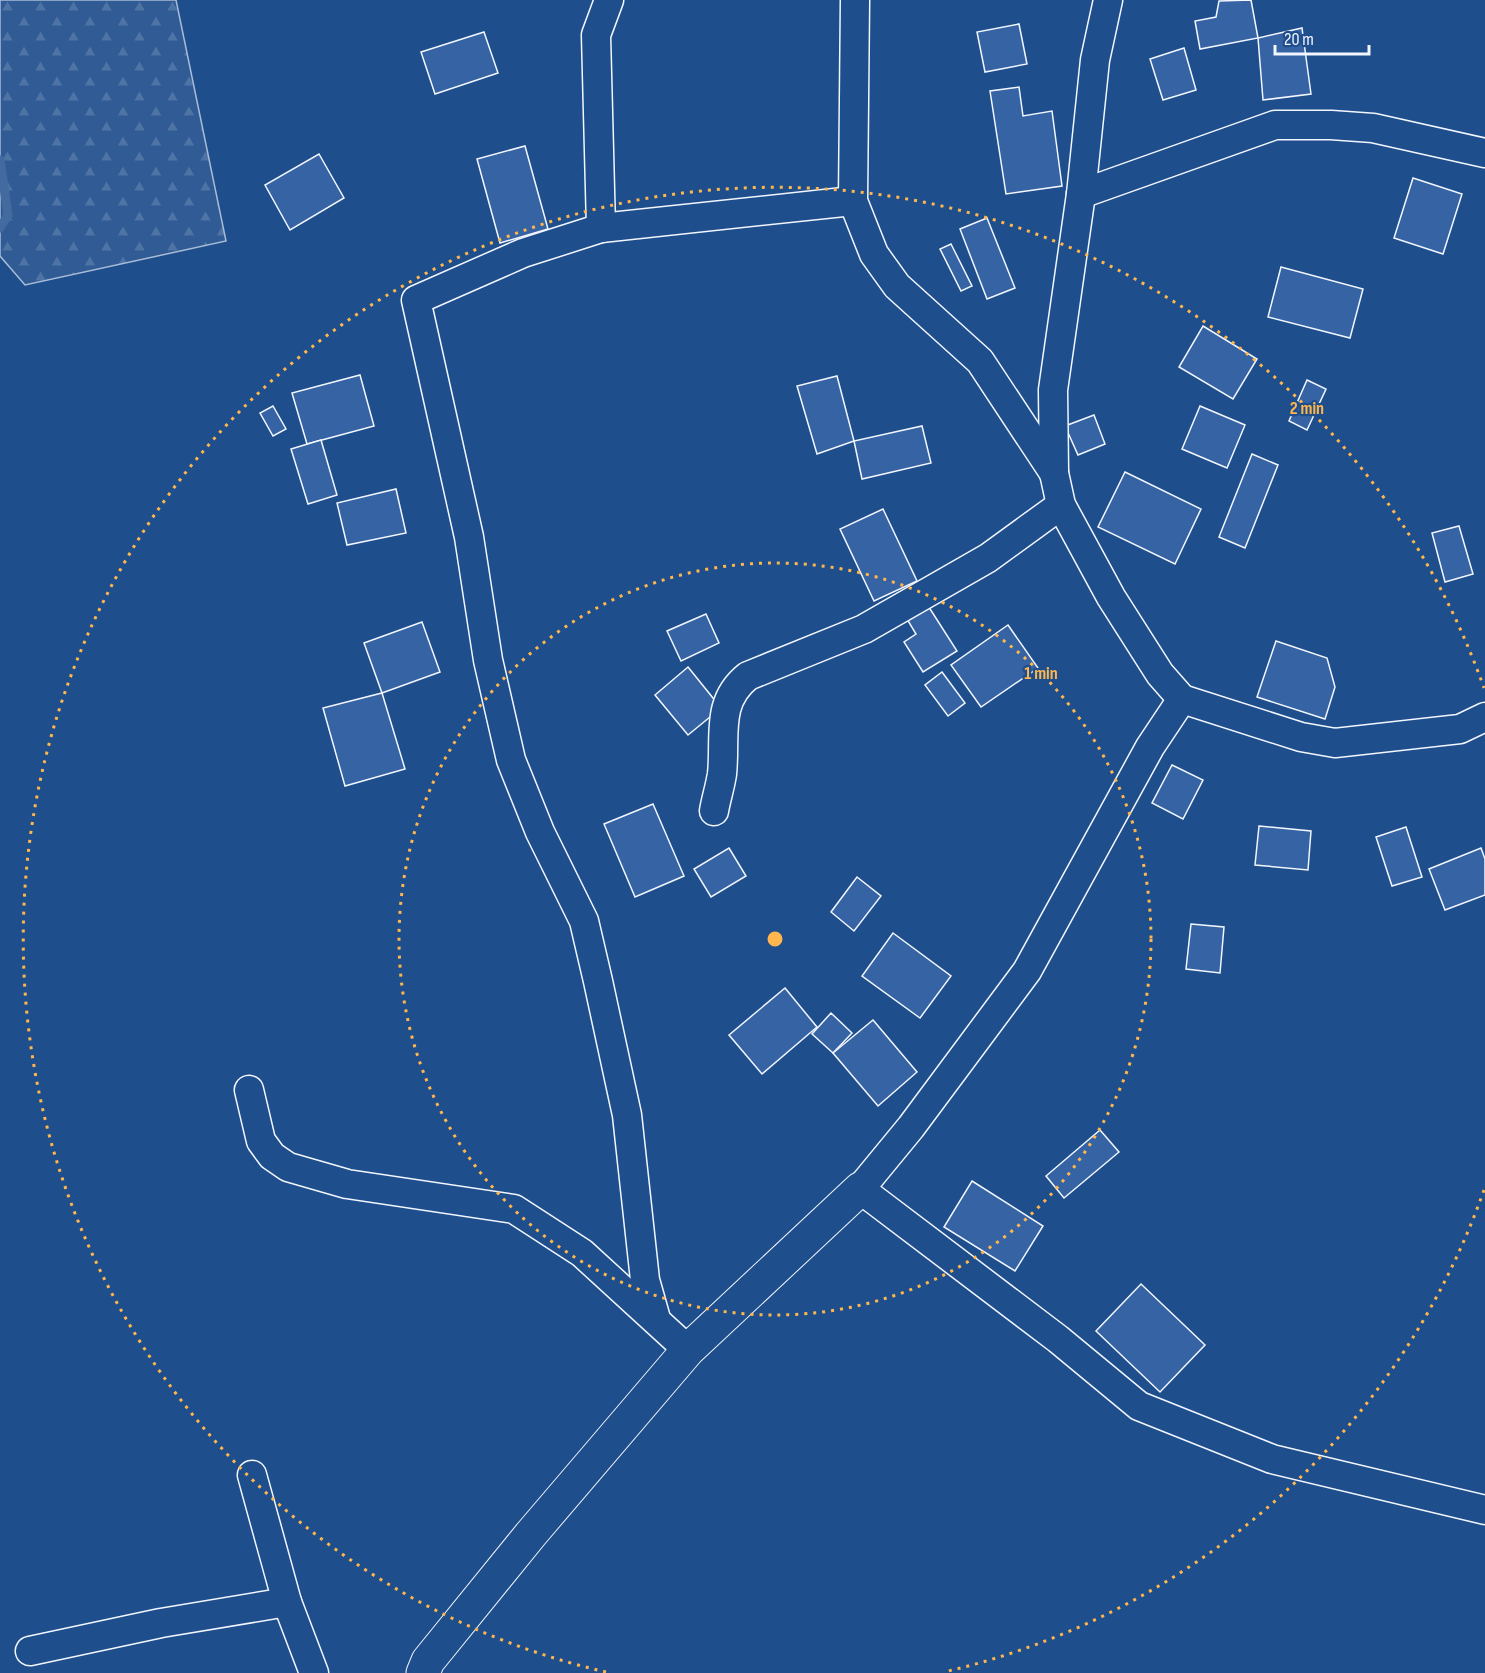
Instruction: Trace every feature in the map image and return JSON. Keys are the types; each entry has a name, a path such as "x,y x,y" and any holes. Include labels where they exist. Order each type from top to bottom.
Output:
{"street":[{"path":"601,228 596,35 609,0"},
{"path":"855,0 853,201 874,254 897,286 980,361 1054,473"},
{"path":"1108,0 1095,60 1081,194 1053,390 1054,473 1061,505 1111,597 1160,674 1182,699 1301,737 1335,744 1460,729 1483,721"},
{"path":"1081,194 1275,125 1373,128 1485,153"},
{"path":"656,1319 645,1280 627,1115 584,921 540,832 512,760 488,660 469,537 416,300 523,253 601,228 853,201"},
{"path":"714,811 722,776 724,713 734,687 748,676 874,624 988,558 1061,505"},
{"path":"423,1673 428,1661 531,1534 688,1350 860,1189 911,1126 1027,971 1150,747 1182,699"},
{"path":"249,1090 261,1142 272,1156 288,1167 347,1185 514,1209 582,1253 688,1350"},
{"path":"860,1189 1058,1339 1139,1406 1272,1460 1485,1509"},
{"path":"252,1475 287,1602 314,1673"},
{"path":"30,1651 161,1623 287,1602"}],"green space":[{"path":"0,0 176,0 226,241 25,285 0,256"}],"building":[{"path":"1251,0 1258,38 1200,49 1195,21 1216,17 1219,1"},
{"path":"1019,24 1027,64 985,72 977,32"},
{"path":"1302,28 1311,94 1263,100 1258,38"},
{"path":"484,32 498,73 435,94 421,52"},
{"path":"1184,48 1196,90 1163,100 1150,59"},
{"path":"1019,87 1023,116 1052,111 1062,186 1006,194 990,91"},
{"path":"525,146 548,229 500,243 477,159"},
{"path":"319,154 344,198 290,230 265,185"},
{"path":"1413,178 1462,194 1443,254 1394,238"},
{"path":"987,218 1015,288 987,299 960,229"},
{"path":"951,244 972,286 961,291 940,249"},
{"path":"1281,267 1363,289 1350,338 1268,317"},
{"path":"1203,326 1257,359 1233,399 1179,367"},
{"path":"360,375 374,426 307,444 292,393"},
{"path":"837,376 854,441 817,454 797,386"},
{"path":"1307,380 1326,389 1307,430 1289,421"},
{"path":"273,406 286,429 273,436 260,413"},
{"path":"1200,406 1245,425 1227,468 1182,449"},
{"path":"1094,415 1105,444 1078,455 1065,426"},
{"path":"922,426 931,463 862,479 854,441"},
{"path":"321,440 337,495 308,504 291,449"},
{"path":"1252,454 1278,465 1245,548 1219,537"},
{"path":"1125,472 1201,509 1175,564 1098,527"},
{"path":"396,489 406,533 347,545 337,503"},
{"path":"883,509 917,581 874,601 840,529"},
{"path":"1459,526 1473,574 1445,582 1432,533"},
{"path":"925,601 957,651 923,672 904,642 916,634 904,614"},
{"path":"706,614 719,643 681,661 667,631"},
{"path":"422,622 440,672 382,693 364,643"},
{"path":"1008,625 1038,668 981,707 951,665"},
{"path":"1276,641 1327,658 1335,687 1325,719 1257,697"},
{"path":"688,667 721,708 688,735 655,695"},
{"path":"942,672 965,703 948,716 925,685"},
{"path":"382,693 405,769 345,786 323,708"},
{"path":"1172,765 1203,780 1183,819 1152,803"},
{"path":"653,804 684,876 635,897 604,824"},
{"path":"1259,826 1311,831 1308,870 1255,865"},
{"path":"1406,827 1422,877 1392,886 1376,837"},
{"path":"729,848 746,876 711,897 694,869"},
{"path":"1481,848 1485,859 1485,895 1445,910 1429,869"},
{"path":"857,877 881,896 854,931 831,912"},
{"path":"1191,924 1224,927 1220,973 1186,969"},
{"path":"893,933 951,976 920,1018 862,976"},
{"path":"785,988 817,1027 762,1074 729,1035"},
{"path":"831,1013 852,1033 833,1053 812,1034"},
{"path":"873,1020 917,1072 878,1106 833,1053"},
{"path":"1100,1130 1119,1152 1064,1198 1046,1176"},
{"path":"972,1181 1043,1226 1015,1271 944,1227"},
{"path":"1141,1284 1205,1345 1160,1392 1096,1331"}],"waterway":[{"path":"0,160 8,215 0,228"}]}
